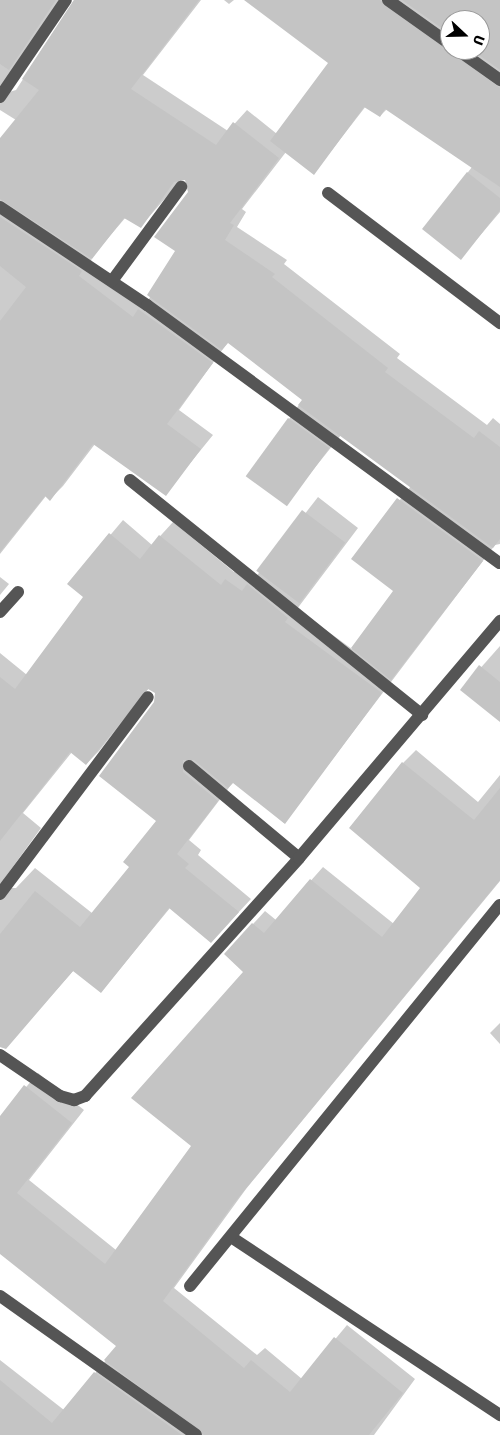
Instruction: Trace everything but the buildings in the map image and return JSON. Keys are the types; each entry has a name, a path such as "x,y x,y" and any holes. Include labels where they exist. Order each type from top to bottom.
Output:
{"street":[{"path":"0,98 66,0"},
{"path":"388,0 440,37"},
{"path":"472,60 500,80"},
{"path":"112,281 182,187"},
{"path":"328,194 500,323"},
{"path":"0,206 112,281 500,563"},
{"path":"130,480 422,715"},
{"path":"0,612 18,592"},
{"path":"0,1055 60,1096 74,1100 86,1096 299,858 500,622"},
{"path":"0,894 148,697"},
{"path":"189,766 299,858"},
{"path":"190,1286 500,905"},
{"path":"231,1237 500,1415"},
{"path":"0,1296 196,1435"}]}
